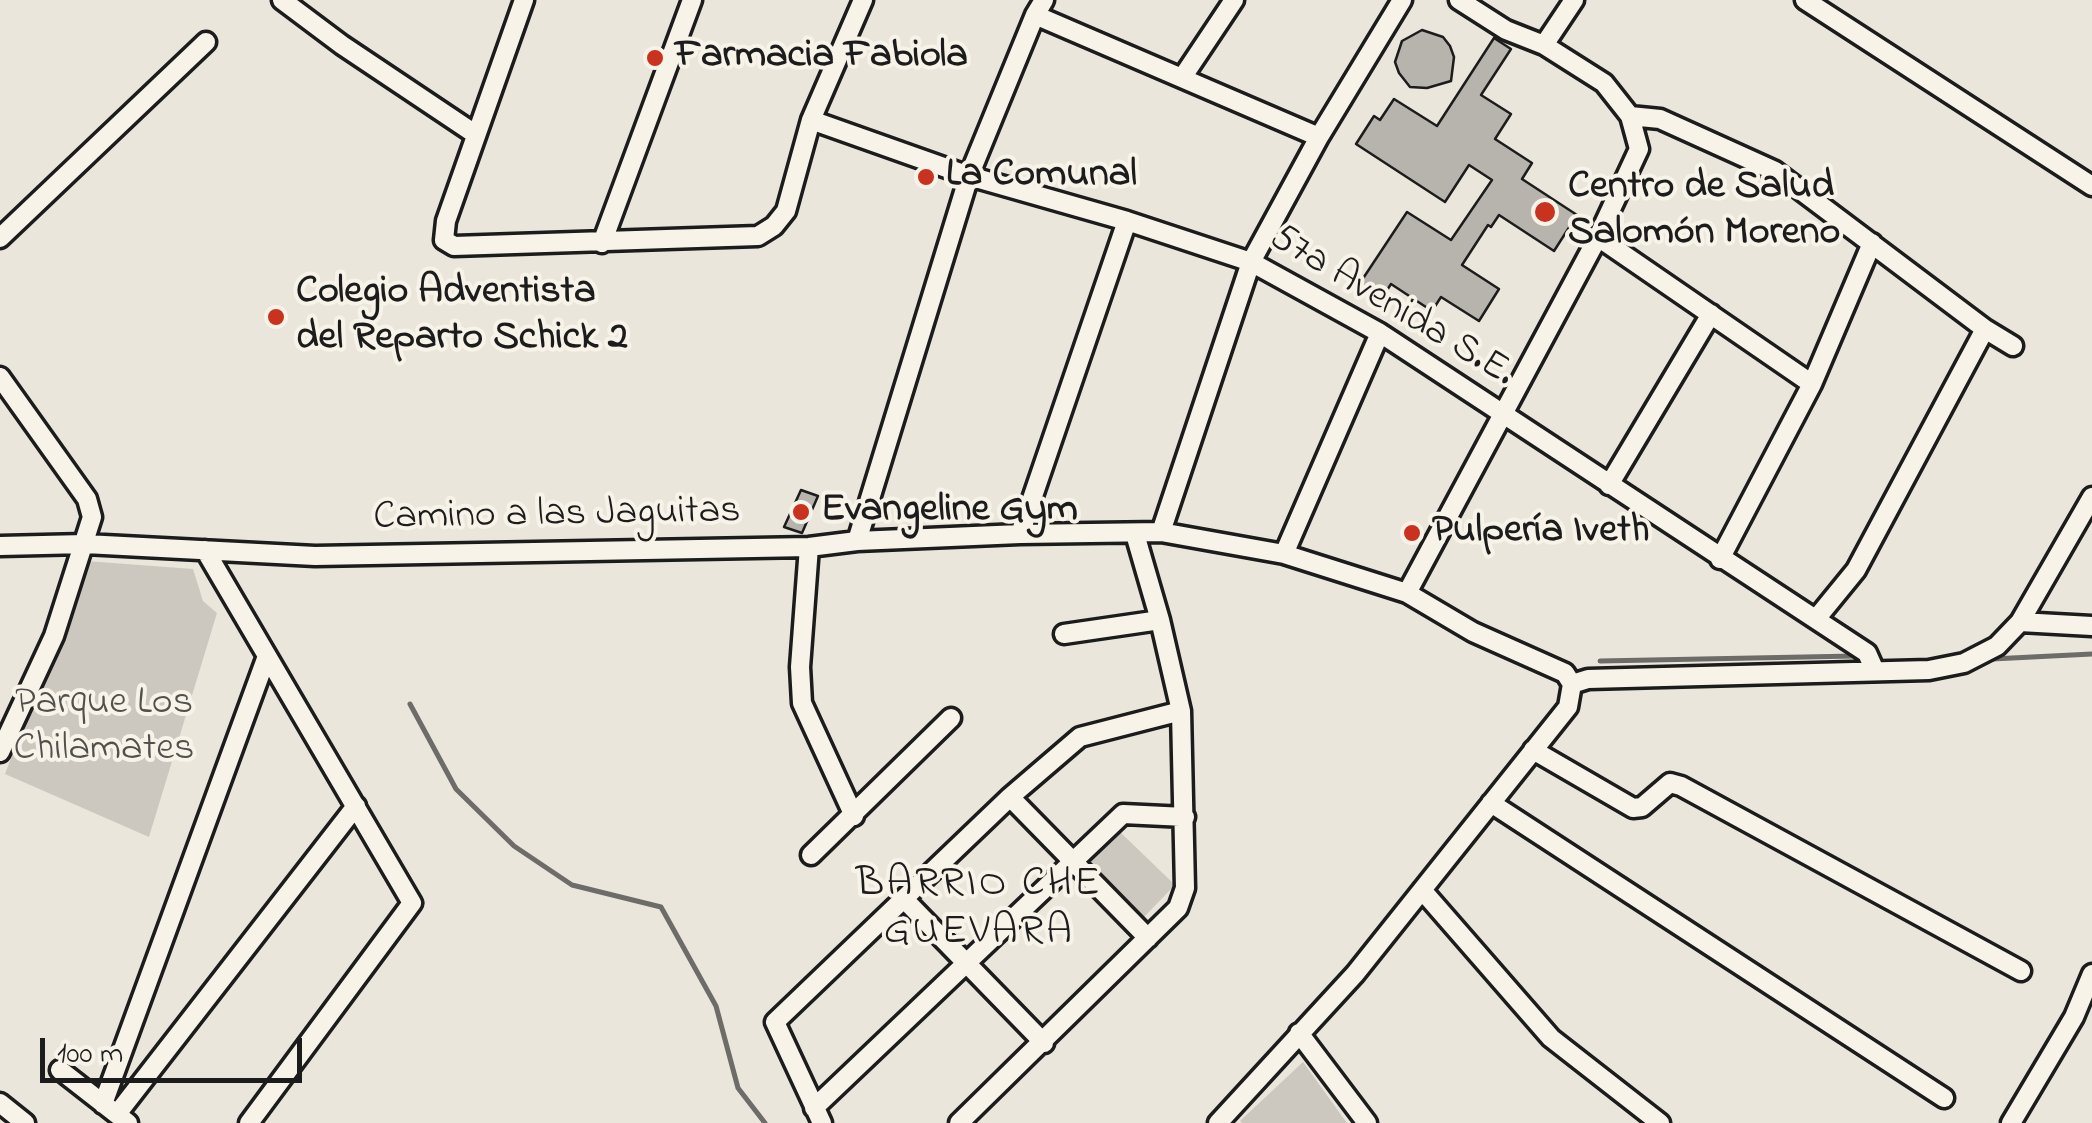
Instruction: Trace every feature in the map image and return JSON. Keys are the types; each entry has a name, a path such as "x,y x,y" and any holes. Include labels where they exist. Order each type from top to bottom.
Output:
{"street":[{"path":"282,0 342,46 474,134"},
{"path":"524,0 446,220 444,240 454,246 758,236 774,226 786,211 812,120 863,0"},
{"path":"602,243 692,0"},
{"path":"1182,78 1234,0"},
{"path":"1161,532 1251,262 1402,0"},
{"path":"1407,593 1598,236 1639,149 1630,116 1604,84 1544,45 1506,30 1459,0"},
{"path":"1544,45 1574,0"},
{"path":"1805,0 2092,186"},
{"path":"857,541 969,176 1040,7 1182,78 1320,138"},
{"path":"0,238 206,42"},
{"path":"1630,116 1660,120 1775,171 2013,346"},
{"name":"57a Avenida S.E.","path":"812,120 969,176 1251,262 1380,333 1867,653 1876,670"},
{"path":"1020,534 1126,221"},
{"path":"1598,236 1812,384"},
{"path":"1720,559 1812,384 1872,243"},
{"path":"1608,485 1711,314"},
{"path":"1816,620 1856,570 1986,329"},
{"path":"1284,554 1380,333"},
{"path":"0,377 87,499 92,517 54,636 0,752"},
{"path":"1218,1123 1355,974 1568,706 1572,684 1588,679 1929,670 1964,663 1997,646 2020,622 2092,497"},
{"name":"Camino a las Jaguitas","path":"0,546 84,544 315,556 808,547 1020,534 1161,532 1284,554 1407,593 1473,632 1552,665 1565,673 1572,684"},
{"path":"959,1123 1178,908 1185,888 1180,710 1135,534"},
{"path":"808,547 800,667 802,703 854,816"},
{"path":"206,550 412,903 249,1123"},
{"path":"1064,634 1160,620"},
{"path":"2020,622 2092,626"},
{"path":"116,1114 267,656"},
{"path":"1180,710 1086,734 1010,797 774,1022 818,1116 966,962 1123,814 1185,816"},
{"path":"811,856 951,718"},
{"path":"1533,750 1633,808 1642,807 1670,783 1681,786 2021,971"},
{"path":"1010,797 1148,938"},
{"path":"1491,803 1944,1098"},
{"path":"116,1114 356,806"},
{"path":"1422,890 1551,1038 1660,1123"},
{"path":"905,900 1044,1042"},
{"path":"2010,1123 2074,1017 2092,974"},
{"path":"1299,1033 1367,1123"},
{"path":"60,1070 116,1114"},
{"path":"0,1104 25,1123"}],"green space":[{"name":"Parque Los Chilamates","path":"86,561 193,569 203,601 217,613 149,837 5,774"},
{"path":"1119,831 1175,885 1144,917 1088,863"},
{"path":"1303,1062 1347,1123 1240,1121"}],"building":[{"path":"1422,30 1443,37 1450,46 1454,57 1451,81 1427,88 1410,87 1399,73 1395,62 1402,41"},
{"path":"1494,38 1511,49 1481,95 1511,114 1495,139 1532,163 1522,179 1577,215 1554,251 1499,215 1491,227 1488,225 1462,265 1499,289 1479,321 1441,297 1432,311 1391,284 1382,298 1360,283 1407,212 1451,240 1492,180 1469,165 1445,202 1356,144 1374,116 1380,120 1394,99 1437,126"},
{"name":"Evangeline Gym","path":"801,490 818,496 802,533 784,527"}],"waterway":[{"path":"1992,659 2092,654"},
{"path":"1600,661 1855,656"},
{"path":"410,704 456,789 514,846 572,885 661,907 716,1006 738,1088 765,1123"}],"place":[{"name":"Farmacia Fabiola","path":"655,58"},
{"name":"La Comunal","path":"926,177"},
{"name":"Centro de Salud Salomón Moreno","path":"1545,212"},
{"name":"Colegio Adventista del Reparto Schick 2","path":"276,317"},
{"name":"Evangeline Gym","path":"801,512"},
{"name":"Pulpería Iveth","path":"1412,533"}],"district":[{"name":"BARRIO CHE GUEVARA","path":"979,911"}]}
